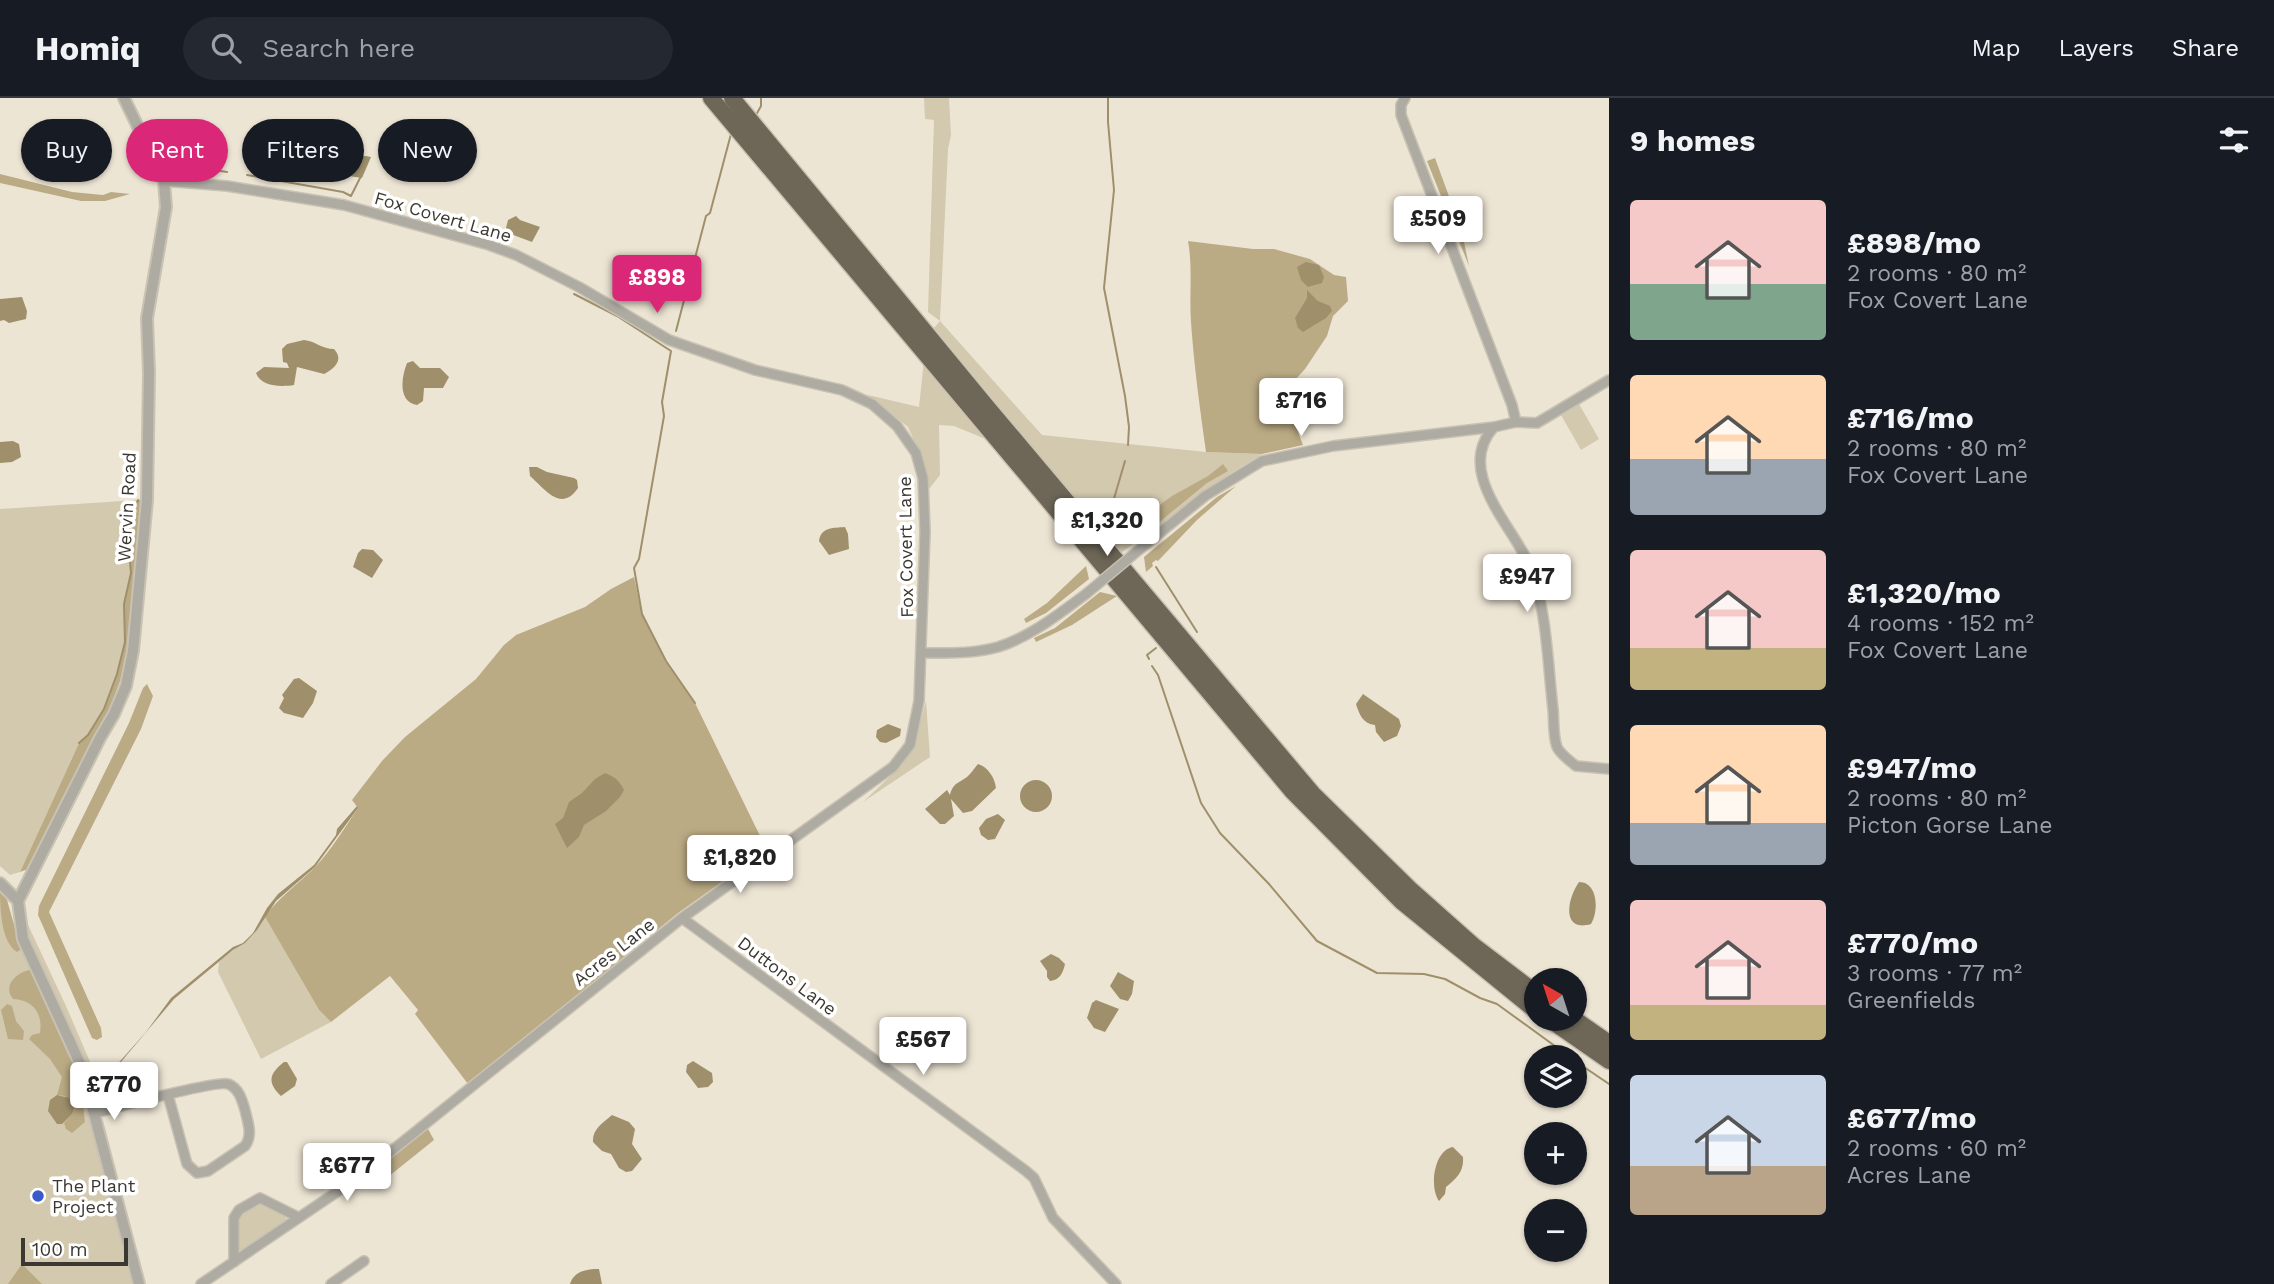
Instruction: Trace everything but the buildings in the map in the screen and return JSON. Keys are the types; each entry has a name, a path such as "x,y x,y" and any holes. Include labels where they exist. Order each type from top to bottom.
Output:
{"highway":[{"path":"711,98 1292,791 1402,902 1524,1001"},
{"path":"732,98 988,408 1313,794 1410,890 1473,945 1524,984"},
{"path":"1587,1028 1609,1043"},
{"path":"1566,1031 1609,1061"}],"street":[{"name":"Wervin Road","path":"124,98 134,119"},
{"path":"1405,98 1401,105 1401,115 1512,405 1516,422"},
{"name":"Wervin Road","path":"18,901 114,714 125,686 133,651 147,500 147,318 166,206 164,182"},
{"name":"Fox Covert Lane","path":"177,182 227,186 344,205 489,245 579,286 669,340 755,370 842,390 872,404 897,426 916,453 923,478 925,532 922,653"},
{"path":"922,653 959,653 999,647 1047,623 1205,496 1262,461 1334,446 1516,422 1537,423 1609,380"},
{"path":"1494,427 1485,436 1482,448 1481,462 1486,490 1499,516 1526,554 1534,574 1557,746 1576,766 1609,769"},
{"name":"Acres Lane","path":"201,1284 359,1177 682,918 893,767 910,745 919,701 922,653"},
{"path":"0,883 18,901 23,939 82,1068 139,1284"},
{"name":"Duttons Lane","path":"682,918 1027,1171 1034,1178 1053,1218 1116,1284"},
{"path":"95,1113 168,1095 219,1083 228,1083 240,1094 250,1133 249,1140 245,1146 208,1171 197,1173 187,1164 168,1095"},
{"path":"234,1262 234,1218 247,1205 260,1198 298,1217"},
{"path":"331,1284 364,1261"}],"shaded area":[{"path":"924,98 949,98 951,135 948,149 940,321 928,312 934,120 925,119"},
{"path":"364,156 371,157 364,173"},
{"path":"1435,158 1462,232 1469,266 1427,161"},
{"path":"0,174 21,179 21,182 32,182 72,192 130,194 105,201 81,201 0,183"},
{"path":"516,216 540,227 532,242 505,232 508,220"},
{"path":"1188,241 1274,249 1310,259 1334,275 1346,277 1348,301 1333,316 1327,336 1305,369 1283,393 1303,445 1262,454 1206,452 1192,338"},
{"path":"1306,262 1319,265 1324,277 1322,283 1308,287 1301,280 1297,267"},
{"path":"1307,290 1318,301 1330,306 1332,311 1326,318 1303,332 1298,328 1295,318 1307,298"},
{"path":"22,297 27,311 26,319 9,323 0,321 0,299"},
{"path":"940,321 1042,435 1206,452 1262,454 1231,473 1122,552 934,328"},
{"path":"304,340 334,349 338,357 335,366 324,374 297,367 294,385 272,385 259,378 256,373 264,367 289,368 287,363 283,362 282,349 287,344"},
{"path":"924,360 988,440 954,426 939,425 940,475 929,489 921,456 908,427 868,395 919,407"},
{"path":"413,361 420,368 440,368 449,377 443,388 424,388 423,401 417,405 407,399 403,388 407,363"},
{"path":"1579,404 1599,439 1581,450 1561,415"},
{"path":"13,441 19,444 21,457 12,462 0,463 0,442"},
{"path":"1223,464 1228,471 1207,483 1135,542 1116,537 1172,496 1208,476"},
{"path":"529,467 574,478 578,488 572,495 559,499 530,476"},
{"path":"1236,486 1197,520 1158,561 1152,563 1153,566 1146,572 1144,557 1217,497"},
{"path":"144,499 133,647 100,734 28,869 20,872 79,743 88,735 104,709 117,674 125,642 124,604 131,573 128,541 130,517 138,500"},
{"path":"138,500 130,517 128,541 131,573 124,604 125,642 117,674 104,709 88,735 79,743 20,872 10,875 0,866 0,509"},
{"path":"845,527 849,549 829,555 819,541 820,536 828,529"},
{"path":"362,549 373,550 383,560 372,578 353,567"},
{"path":"1086,566 1089,579 1046,613 1026,623 1024,619 1047,603"},
{"path":"634,577 642,614 666,661 695,703 767,850 678,913 468,1084 415,1014 418,1010 390,976 331,1022 319,1010 265,917 327,852 358,808 352,800 382,761 405,737 476,679 504,645 516,635 585,607"},
{"path":"1100,592 1117,596 1072,625 1036,642 1034,638 1055,628"},
{"path":"299,678 317,691 303,718 284,713 279,708 284,698 282,695 294,679"},
{"path":"147,684 153,696 141,729 49,912 101,1028 102,1037 97,1040 92,1038 38,915 39,906"},
{"path":"1363,694 1399,719 1401,726 1397,736 1384,742 1376,732 1375,725 1362,718 1356,704"},
{"path":"926,701 930,757 863,802 903,764 915,742"},
{"path":"888,724 901,729 900,736 886,743 880,742 876,737 877,730"},
{"path":"978,764 990,773 996,788 972,811 963,813 951,799 954,816 945,824 940,824 925,809 947,790 950,795 953,787 967,777"},
{"path":"605,773 616,779 624,790 606,811 584,825 579,837 567,848 555,824 563,818 569,802"},
{"path":"1036,780 1047,785 1052,796 1047,807 1036,812 1025,807 1020,796 1025,785"},
{"path":"357,806 315,867 276,901 257,930 245,943 174,999 99,1088 171,998 253,933 278,894 314,865 336,835 337,829"},
{"path":"998,814 1005,820 995,839 988,840 981,835 979,828 986,819"},
{"path":"1579,882 1590,887 1595,898 1595,912 1591,924 1574,923 1569,912 1572,896"},
{"path":"0,886 7,900 20,946 17,952 11,947 4,931"},
{"path":"0,893 7,900 19,947 69,1049 132,1284 0,1284"},
{"path":"22,912 94,1071 87,1070 27,937"},
{"path":"265,917 319,1010 331,1022 261,1059 218,972 219,962 249,937"},
{"path":"1051,954 1065,964 1060,976 1050,981 1040,961"},
{"path":"30,970 67,1044 78,1074 85,1122 72,1133 66,1129 64,1123 72,1114 65,1096 57,1095 62,1077 50,1059 29,1039 40,1033 38,1014 31,1005 13,999 10,994 12,980"},
{"path":"1118,972 1134,981 1128,1001 1120,999 1110,986"},
{"path":"1096,1000 1119,1009 1105,1032 1094,1028 1087,1018 1092,1003"},
{"path":"7,1004 12,1006 16,1021 24,1031 23,1040 8,1039 1,1010"},
{"path":"693,1061 712,1073 713,1082 708,1087 698,1088 686,1072 687,1065"},
{"path":"284,1062 287,1062 297,1079 295,1086 281,1096 273,1086 272,1078"},
{"path":"57,1095 69,1098 75,1105 72,1114 62,1124 57,1124 48,1111 50,1100"},
{"path":"612,1115 629,1122 635,1129 632,1144 642,1159 632,1171 626,1172 619,1168 611,1154 602,1151 593,1142 596,1130"},
{"path":"427,1127 434,1140 373,1189 367,1179"},
{"path":"1453,1147 1463,1157 1461,1171 1446,1187 1445,1194 1439,1201 1434,1187 1435,1170 1441,1155"},
{"path":"258,1203 285,1215 286,1220 243,1253 239,1253 236,1222 242,1213"},
{"path":"22,1264 42,1284 8,1284"},
{"path":"599,1269 602,1284 570,1284 578,1274"}],"waterway":[{"path":"756,115 761,106 761,98"},
{"path":"1108,98 1114,190 1104,288 1125,396 1128,445"},
{"path":"676,331 731,134"},
{"path":"287,182 343,192 351,196 358,182"},
{"path":"574,294 617,316 671,351 662,402 664,416 639,559 634,568 642,614 666,661 695,703"},
{"path":"1123,529 1111,525 1113,502 1125,461"},
{"path":"79,743 88,735 104,709 125,642 124,604 131,573 128,541 130,517 138,500"},
{"path":"1156,567 1197,632"},
{"path":"1149,659 1147,655 1156,648"},
{"path":"1152,666 1158,675 1201,803 1220,833 1269,884 1317,941 1377,973 1424,974 1445,979 1497,1004 1553,1045"},
{"path":"1587,1069 1609,1084"}],"place":[{"name":"The Plant Project","path":"38,1196"}]}
